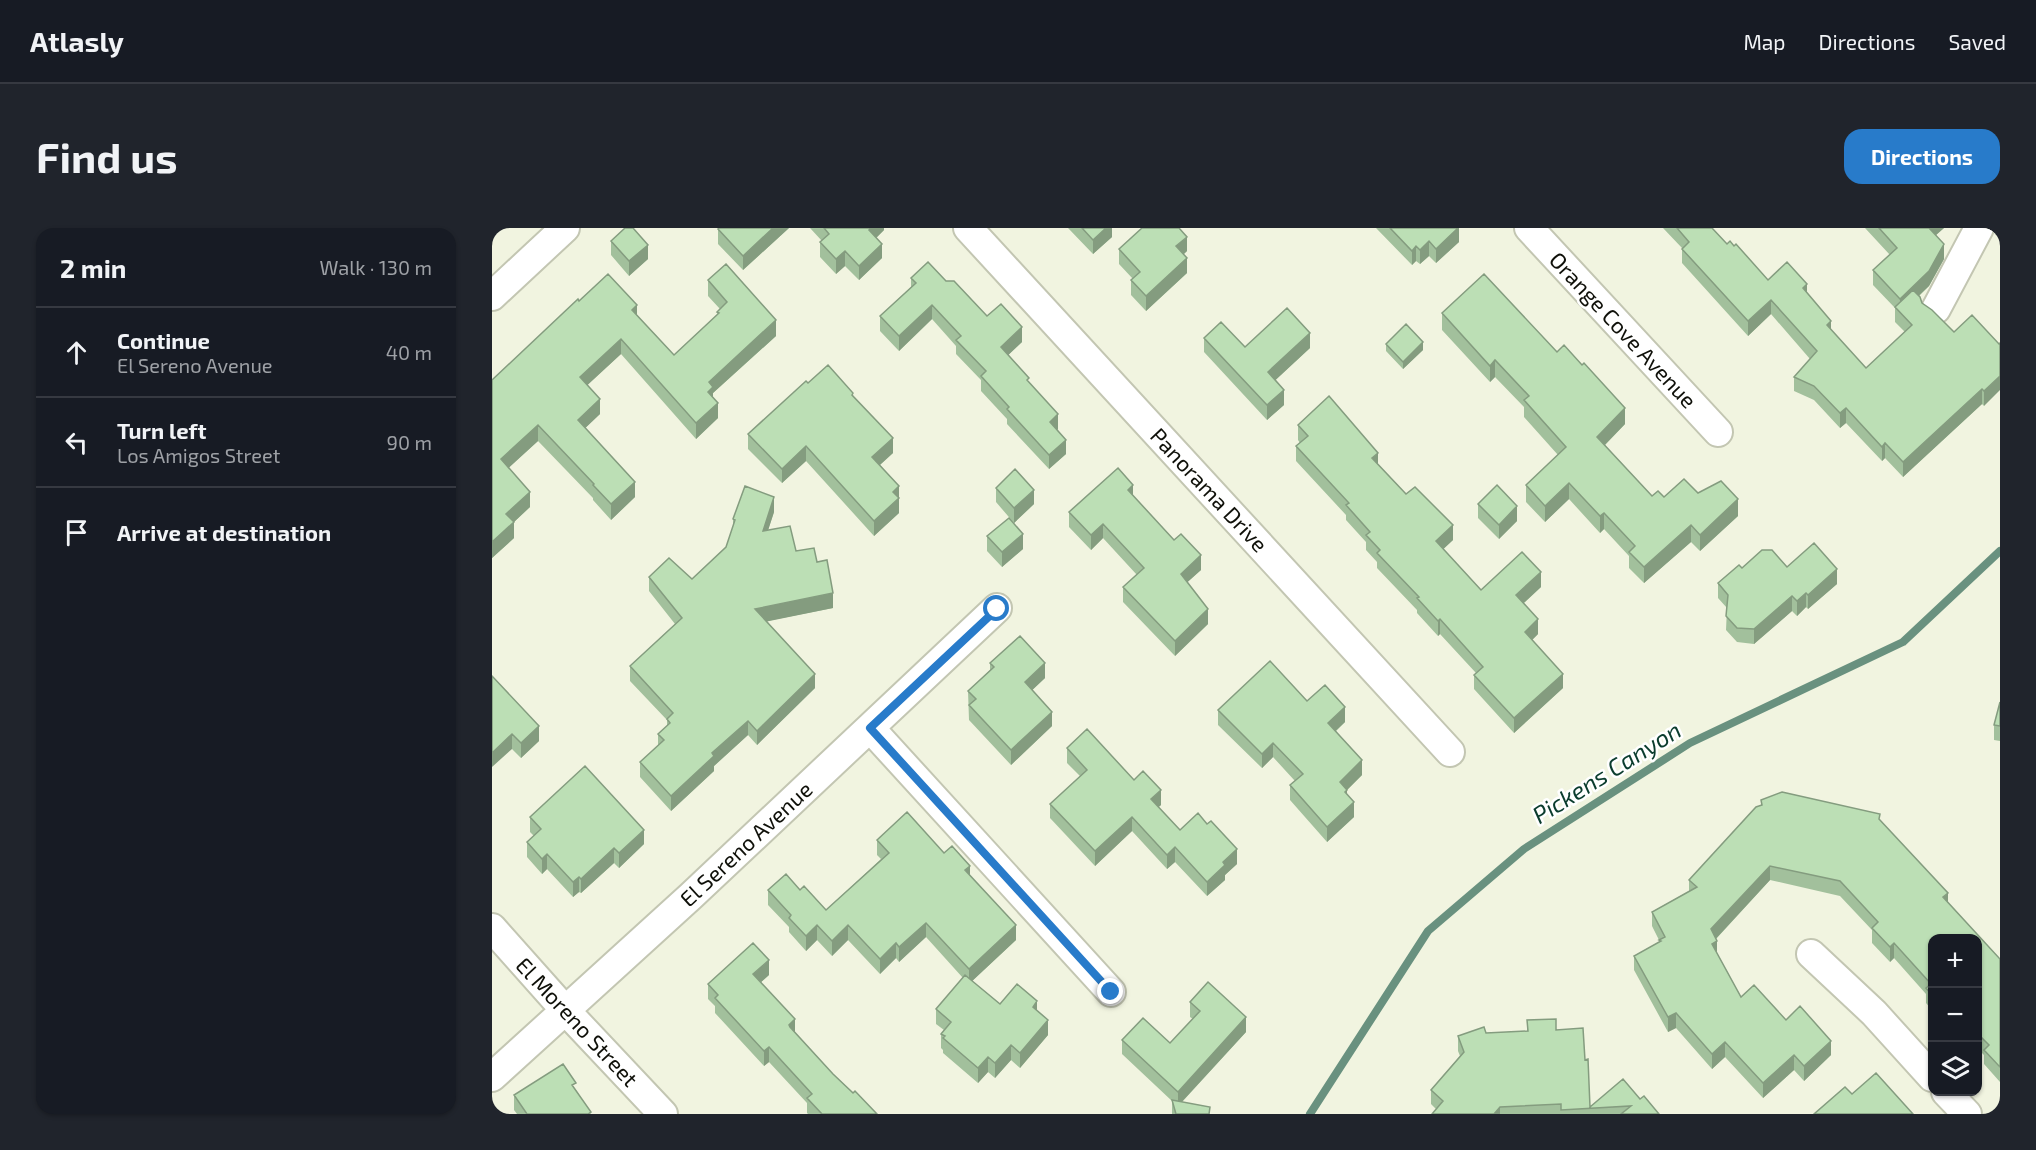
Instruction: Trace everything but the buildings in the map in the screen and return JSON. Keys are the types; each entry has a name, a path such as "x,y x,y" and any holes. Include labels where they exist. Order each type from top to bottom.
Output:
{"street":[{"path":"492,296 566,228"},
{"name":"Panorama Drive","path":"968,228 1450,752"},
{"name":"Orange Cove Avenue","path":"1529,228 1718,432"},
{"path":"1936,309 1980,228"},
{"name":"El Sereno Avenue","path":"492,1077 691,896 997,609"},
{"path":"870,728 1111,992"},
{"name":"El Moreno Street","path":"492,928 663,1114"},
{"path":"1811,954 1874,1013 1928,1073"},
{"path":"1950,1096 1967,1114"}],"waterway":[{"name":"Pickens Canyon","path":"1310,1114 1428,931 1524,849 1690,743 1903,642 2000,551"}],"route":[{"path":"997,609 870,728 1111,992"}]}
